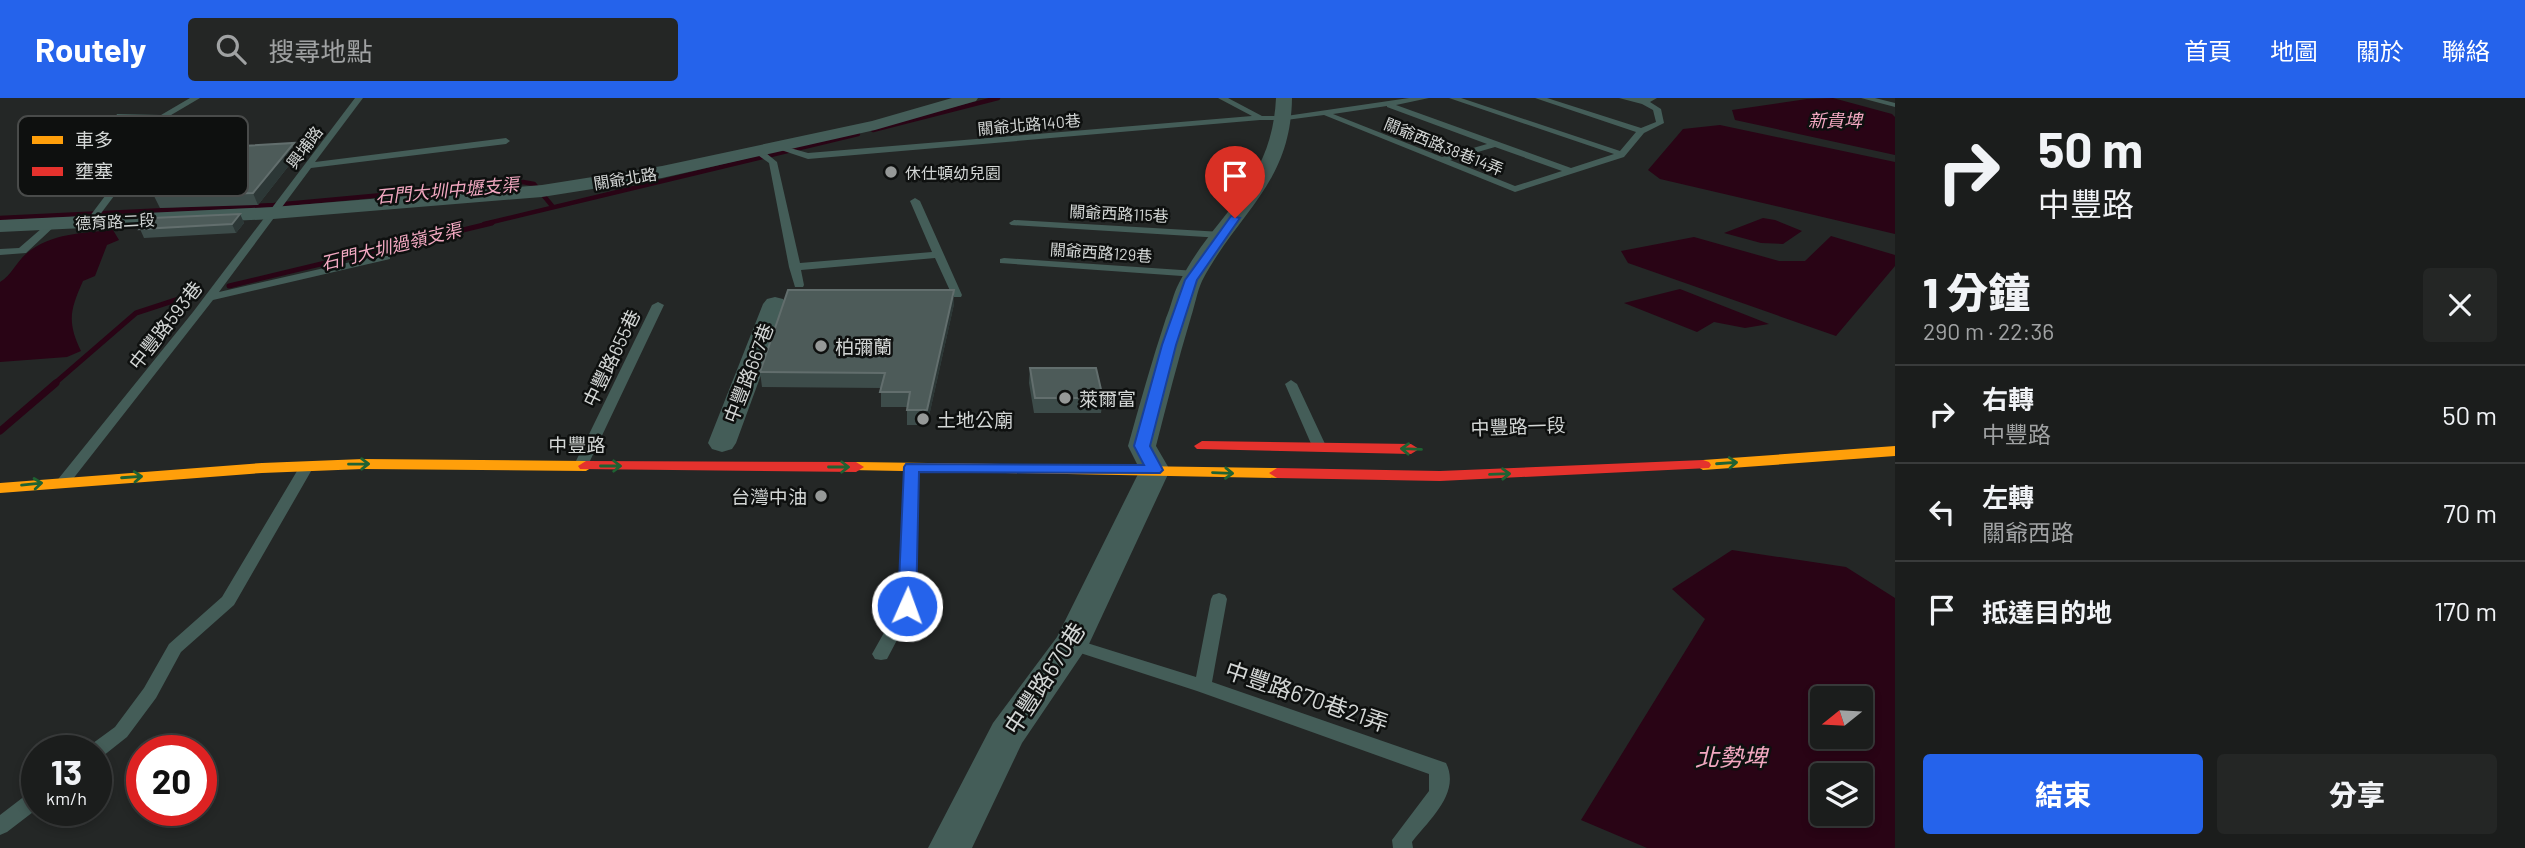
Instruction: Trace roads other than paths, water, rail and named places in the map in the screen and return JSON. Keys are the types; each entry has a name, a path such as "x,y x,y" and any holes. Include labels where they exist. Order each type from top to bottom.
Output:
{"main road":[{"path":"1183,446 1319,446 1424,450"},
{"path":"1145,452 1440,476 1640,469 1895,451"},
{"name":"中豐路","path":"0,488 64,481 307,466 912,467 1145,452"},
{"path":"55,459 110,455"}],"street":[{"name":"關爺北路","path":"273,213 542,191 662,172 875,125 970,98"},
{"name":"中豐路670巷","path":"950,848 1007,734 1071,644 1145,452 1169,345 1191,280 1261,185 1273,159 1285,108"},
{"name":"德育路二段","path":"0,226 273,213"},
{"name":"中豐路667巷","path":"722,443 775,304"}],"lane":[{"path":"164,116 196,98"},
{"name":"興埔路","path":"273,213 359,98"},
{"path":"1222,98 1260,118"},
{"name":"關爺北路140巷","path":"767,149 808,156 1260,118 1285,108 1324,113 1425,98"},
{"path":"1453,98 1622,155"},
{"path":"1539,98 1641,131"},
{"path":"1388,104 1570,171 1622,155 1641,131 1660,123 1657,109 1648,100 1623,98"},
{"path":"1865,98 1895,106"},
{"name":"關爺西路38巷14弄","path":"1324,113 1514,189 1570,171"},
{"path":"307,166 506,141"},
{"path":"1440,160 1495,144"},
{"path":"767,149 773,162 799,285"},
{"path":"90,222 110,196"},
{"path":"915,201 957,295"},
{"name":"中豐路593巷","path":"64,481 273,213"},
{"name":"關爺西路115巷","path":"1014,223 1222,235"},
{"path":"0,252 22,251 52,224"},
{"path":"794,267 940,254"},
{"path":"209,298 387,257"},
{"name":"關爺西路129巷","path":"1004,261 1196,274"},
{"name":"中豐路655巷","path":"581,465 658,305"},
{"path":"1291,384 1319,446"},
{"path":"112,739 121,732 150,693 175,648 228,601 307,466"},
{"path":"881,654 907,606 912,467"},
{"path":"1203,686 1219,598"},
{"name":"中豐路670巷21弄","path":"1071,644 1203,686 1439,769 1439,793 1402,840 1403,848"},
{"path":"0,826 21,810"}],"water":[{"name":"新貴埤","path":"1833,98 1892,114 1895,117 1895,155 1735,120 1732,110 1807,99"},
{"path":"1720,125 1895,162 1895,234 1660,179 1648,170 1683,129"},
{"path":"1763,218 1802,231 1783,244 1761,243 1724,233"},
{"path":"113,230 119,240 107,245 95,276 83,281 75,300 72,324 81,351 67,357 0,362 0,282 27,253 46,241 79,233"},
{"path":"1831,236 1895,255 1895,266 1836,336 1628,263 1621,251 1694,237 1779,261 1805,261"},
{"path":"1680,289 1769,324 1745,328 1714,322 1697,332 1624,303"},
{"name":"北勢埤","path":"1732,550 1846,567 1895,598 1895,848 1647,848 1581,820 1705,619 1672,589"}],"waterway":[{"name":"石門大圳中壢支渠","path":"873,130 998,98"},
{"name":"石門大圳中壢支渠","path":"484,224 858,134"},
{"name":"石門大圳中壢支渠","path":"0,218 274,205 523,182 534,184 553,207"},
{"name":"石門大圳過嶺支渠","path":"229,286 492,223"},
{"name":"石門大圳過嶺支渠","path":"54,384 136,313 188,296"},
{"name":"石門大圳過嶺支渠","path":"0,431 56,383"}],"place":[{"name":"休仕頓幼兒園","path":"891,172"},
{"name":"柏彌蘭","path":"821,346"},
{"name":"萊爾富","path":"1065,398"},
{"name":"土地公廟","path":"923,419"},
{"name":"台灣中油","path":"821,496"}]}
